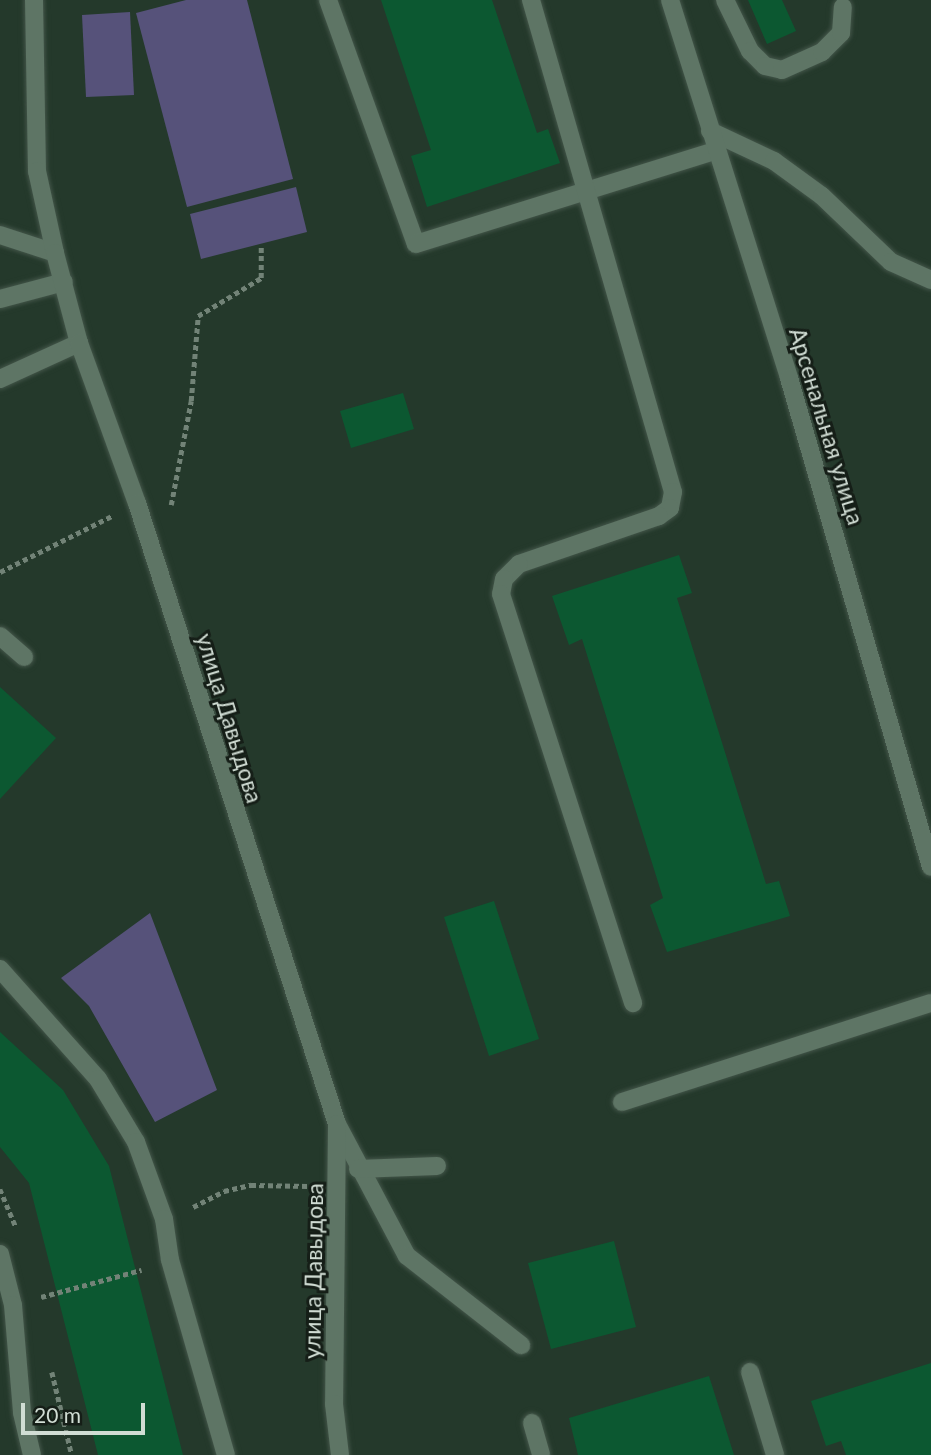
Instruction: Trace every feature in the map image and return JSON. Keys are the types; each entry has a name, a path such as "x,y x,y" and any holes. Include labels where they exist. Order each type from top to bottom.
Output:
{"street":[{"name":"улица Давыдова","path":"34,0 37,171 79,343 137,503 337,1124 340,1192 334,1404 340,1455"},
{"path":"328,0 416,244 715,151"},
{"path":"531,0 673,492 670,508 519,564 505,579 501,594 633,1003"},
{"name":"Арсенальная улица","path":"670,0 715,151 789,378 931,867"},
{"path":"726,0 750,51 765,66 782,70 822,52 841,33 843,7"},
{"path":"710,131 774,161 822,196 891,262 931,280"},
{"path":"0,236 55,253"},
{"path":"0,299 64,282"},
{"path":"0,379 79,343"},
{"path":"0,636 24,656"},
{"path":"0,969 98,1079 136,1142 164,1219 170,1260 226,1455"},
{"path":"622,1102 931,1003"},
{"path":"337,1124 358,1170 414,1264 521,1345"},
{"path":"358,1170 437,1166"},
{"path":"0,1254 13,1305 22,1413 32,1455"},
{"path":"750,1372 775,1455"},
{"path":"532,1423 541,1455"}],"path":[{"path":"169,519 191,401 198,316 261,278 261,244"},
{"path":"0,572 137,503"},
{"path":"164,1219 224,1191 251,1185 286,1182 340,1192"},
{"path":"56,1292 136,1272"}],"shaded area":[{"path":"186,0 247,0 293,179 187,207 136,13"},
{"path":"130,12 134,95 86,97 82,15"},
{"path":"296,187 307,232 201,259 190,214"},
{"path":"150,913 217,1090 155,1122 89,1006 61,978"}],"building":[{"path":"381,0 492,0 537,133 548,129 560,163 427,207 411,156 431,150"},
{"path":"748,0 782,0 796,31 767,44"},
{"path":"403,393 414,429 351,448 340,411"},
{"path":"679,555 692,593 677,598 766,884 779,881 790,916 667,952 650,905 663,898 582,639 569,645 552,596"},
{"path":"0,687 56,738 0,799"},
{"path":"494,901 539,1039 489,1056 444,917"},
{"path":"0,1032 63,1090 109,1166 183,1455 98,1455 29,1183 0,1147"},
{"path":"614,1241 636,1327 551,1349 528,1263"},
{"path":"931,1363 931,1455 846,1455 841,1441 826,1446 811,1401"},
{"path":"709,1376 734,1455 578,1455 569,1418"}]}
